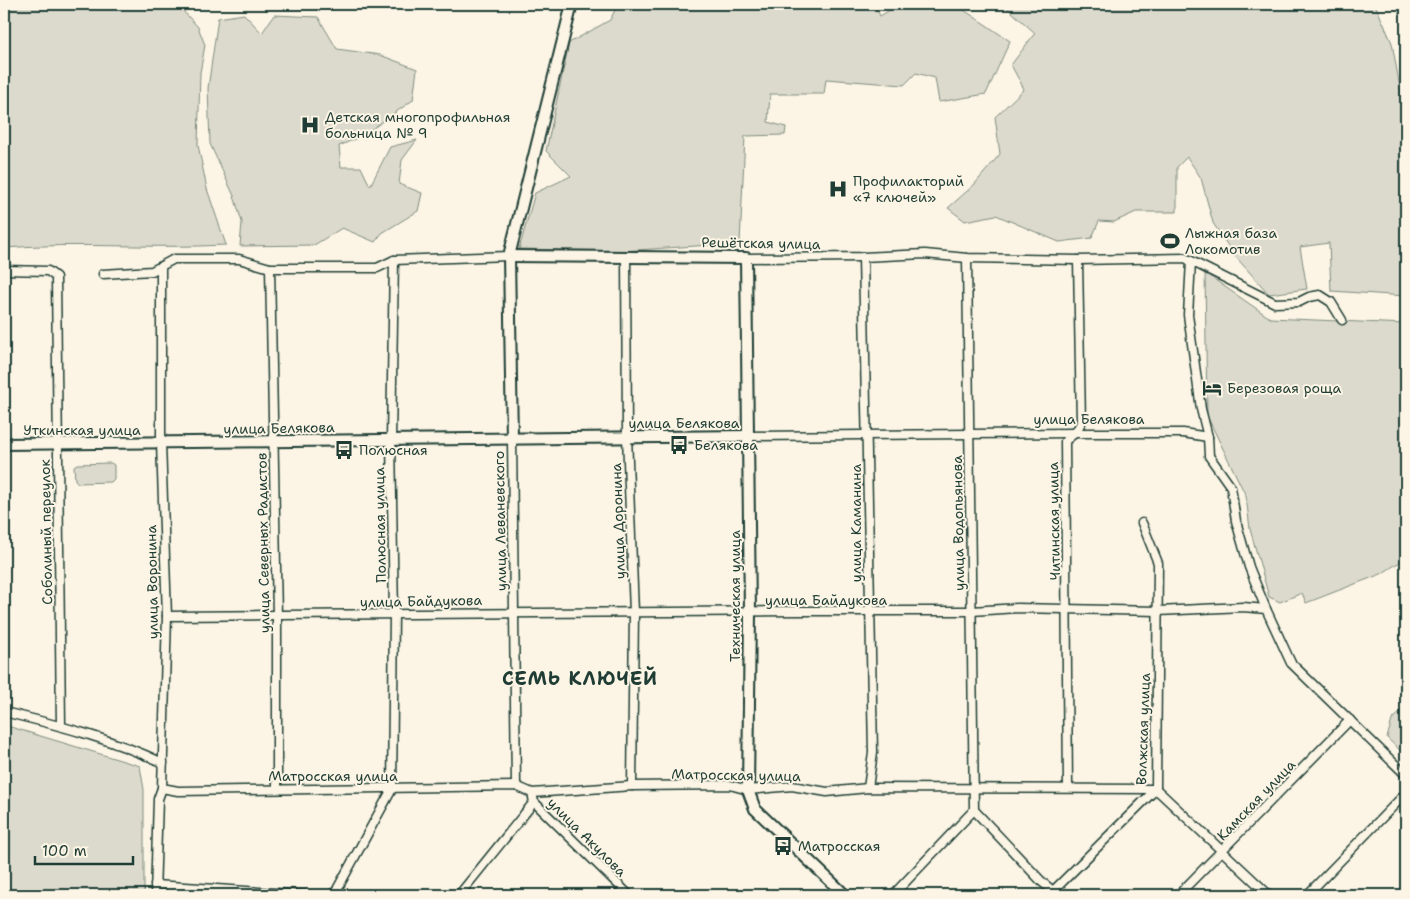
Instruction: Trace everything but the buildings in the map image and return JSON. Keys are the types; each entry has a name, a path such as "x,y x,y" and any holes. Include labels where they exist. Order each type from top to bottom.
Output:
{"street":[{"name":"улица Леваневского","path":"516,786 509,256 572,4"},
{"name":"Решётская улица","path":"103,274 152,271 174,259 239,259 270,268 377,268 394,260 509,256 746,258 863,257 925,254 967,258 1078,260 1185,258 1275,303 1299,302 1308,297 1320,295 1331,302 1342,320"},
{"name":"улица Доронина","path":"626,256 627,436 634,612 632,786"},
{"name":"улица Каманина","path":"863,257 873,752 868,788"},
{"name":"Техническая улица","path":"746,258 750,613 748,790 755,809 844,895"},
{"name":"улица Водопьянова","path":"967,258 972,611 972,788 974,810"},
{"name":"Полюсная улица","path":"334,895 392,789 394,614 391,440 394,260"},
{"name":"Читинская улица","path":"1068,788 1068,610 1065,441 1075,433 1081,423 1078,260"},
{"path":"1191,261 1188,315 1200,399 1208,437 1209,456 1230,487 1236,521 1249,567 1266,609 1291,662 1406,775"},
{"name":"улица Воронина","path":"155,895 158,798 162,788 163,763 166,616 161,443 161,267"},
{"name":"улица Северных Радистов","path":"270,268 277,616 277,788"},
{"name":"Соболиный переулок","path":"4,270 48,271 56,277 61,726"},
{"name":"улица Белякова","path":"161,443 868,434 1183,433 1208,437"},
{"name":"Уткинская улица","path":"4,444 161,443"},
{"name":"Волжская улица","path":"1053,894 1156,789 1158,563 1142,523"},
{"name":"улица Байдукова","path":"166,616 515,612 869,612 972,611 1017,608 1158,611 1243,607 1266,609"},
{"path":"4,712 61,726 129,747 163,763"},
{"name":"Камская улица","path":"1178,895 1224,851 1350,720"},
{"name":"Матросская улица","path":"162,788 178,791 277,788 392,789 516,786 533,797 632,786 730,785 748,790 792,786 827,792 868,788 1156,789"},
{"path":"1156,789 1224,851 1268,895"},
{"path":"1307,895 1406,793"},
{"path":"460,895 533,797"},
{"name":"улица Акулова","path":"533,797 629,895"},
{"path":"893,895 974,810 1053,894"},
{"path":"155,885 305,895"}],"shaded area":[{"path":"4,4 185,4 184,12 198,27 205,45 200,73 198,145 207,189 226,245 32,246 4,248"},
{"path":"618,4 876,4 880,16 900,4 955,4 1010,41 986,94 939,102 935,78 916,73 904,85 826,79 824,94 770,94 768,122 786,127 785,135 745,136 740,243 622,251 519,249 535,193 571,176 546,151 569,43 610,20"},
{"path":"1003,4 1375,4 1392,43 1403,104 1406,105 1406,296 1331,291 1329,243 1300,247 1307,289 1269,294 1234,255 1213,223 1201,178 1187,157 1177,167 1177,212 1136,212 1114,222 1099,221 1092,238 1059,242 996,215 965,221 948,208 974,185 1000,154 995,117 1024,89 1011,65 1035,33"},
{"path":"244,14 262,33 274,15 318,17 337,49 380,55 417,69 413,100 362,136 339,146 341,167 361,167 370,186 390,147 417,140 402,160 399,184 422,193 418,211 382,233 375,242 342,228 314,245 240,246 242,222 234,196 210,144 208,88 218,18"},
{"path":"1205,273 1270,318 1406,324 1406,558 1381,574 1306,603 1302,593 1280,602 1269,597 1250,529 1246,496 1207,416"},
{"path":"111,463 114,465 114,479 111,482 78,483 75,480 74,466 77,464"},
{"path":"1406,707 1406,756 1387,738 1392,720"},
{"path":"4,725 140,766 144,790 144,895 4,895"}],"place":[{"name":"Детская многопрофильная больница № 9","path":"310,125"},
{"name":"Профилакторий «7 ключей»","path":"838,189"},
{"name":"Лыжная база Локомотив","path":"1170,241"},
{"name":"Березовая роща","path":"1212,388"},
{"name":"Белякова","path":"679,445"},
{"name":"Полюсная","path":"344,450"},
{"name":"Матросская","path":"783,846"}],"district":[{"name":"СЕМЬ КЛЮЧЕЙ","path":"580,678"}]}
